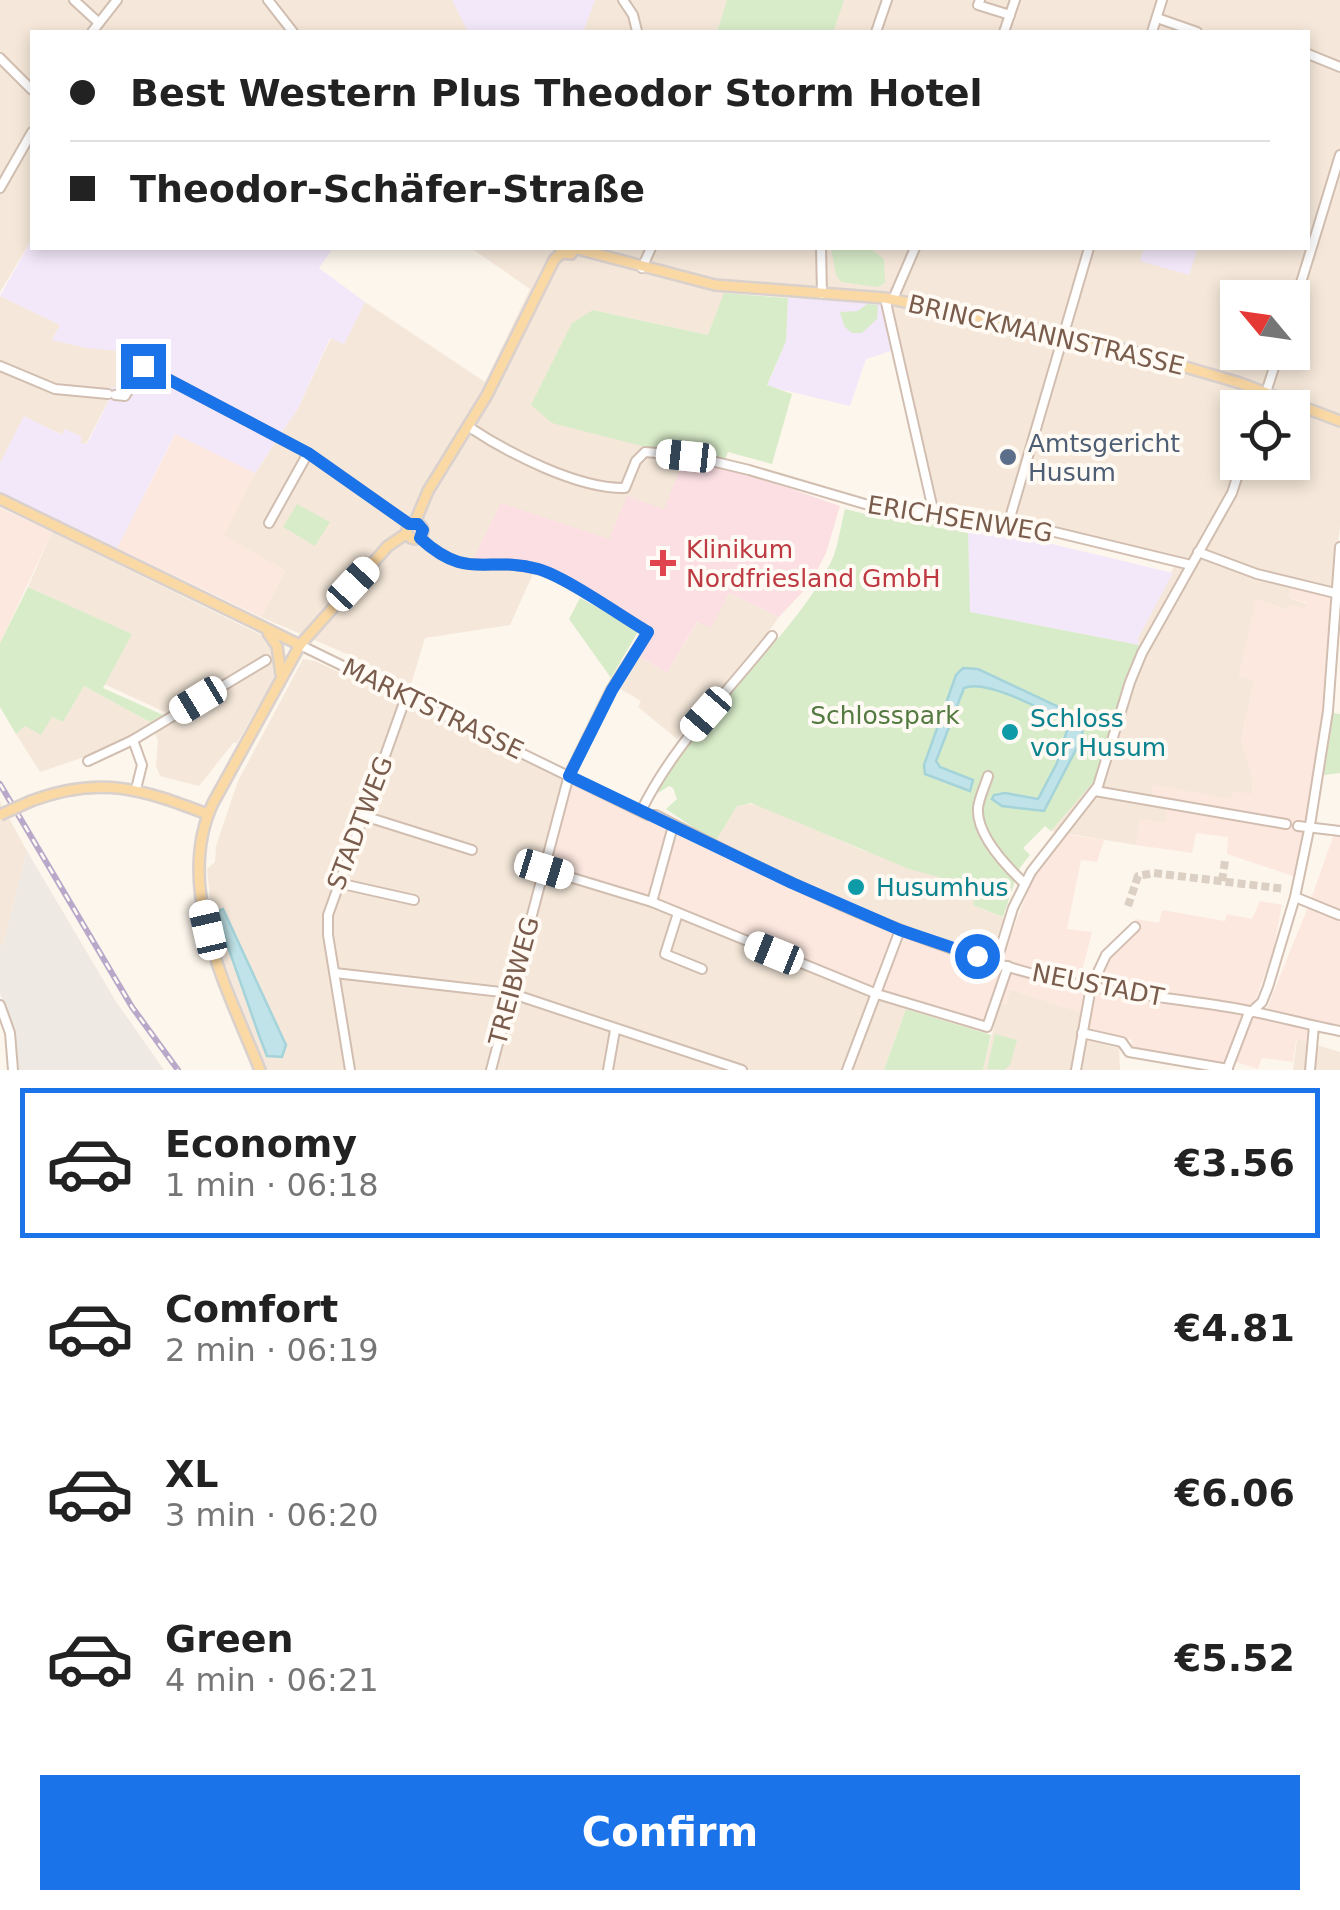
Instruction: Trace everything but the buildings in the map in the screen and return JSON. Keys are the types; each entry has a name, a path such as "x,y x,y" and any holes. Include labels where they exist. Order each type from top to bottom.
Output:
{"main road":[{"path":"260,1070 223,976 204,908 198,860 207,814 300,645 388,546 410,527 469,427 559,250"},
{"name":"BRINCKMANNSTRASSE","path":"581,250 715,285 889,298 1144,354 1254,390"},
{"name":"BRINCKMANNSTRASSE","path":"1310,409 1340,420"},
{"path":"0,500 300,645"},
{"path":"410,527 422,526 420,538"},
{"path":"262,627 276,646 281,667 279,683"},
{"path":"0,814 80,786 136,790 207,814"}],"street":[{"path":"74,0 99,23"},
{"path":"94,30 117,0"},
{"path":"268,0 291,30"},
{"path":"623,0 637,30"},
{"path":"877,30 887,0"},
{"path":"980,0 978,5 1010,15"},
{"path":"1005,30 1015,0"},
{"path":"1153,30 1162,0"},
{"path":"1156,18 1191,30"},
{"path":"1310,55 1340,66"},
{"path":"0,58 30,88"},
{"path":"0,188 30,136"},
{"path":"1302,280 1340,155"},
{"path":"1310,226 1319,228"},
{"path":"642,268 650,250"},
{"path":"822,250 822,294"},
{"path":"914,250 889,298 934,514"},
{"path":"1008,521 1088,250"},
{"path":"0,367 55,389 125,396 143,366 308,453 410,527"},
{"name":"ERICHSENWEG","path":"469,427 533,461 607,488 625,488 636,462 645,452 691,456 882,509 1008,521 1191,565"},
{"path":"269,523 308,453"},
{"path":"996,963 1025,884 1095,791 1136,668 1236,480"},
{"name":"TREIBWEG","path":"420,538 455,564 538,569 648,632 612,690 569,776 490,1070"},
{"path":"1082,1033 1122,1042 1128,1052 1228,1069 1252,1012 1262,1002 1295,897 1328,710 1340,547"},
{"path":"1198,552 1258,574 1337,591"},
{"path":"641,811 659,774 680,744 772,636"},
{"name":"MARKTSTRASSE","path":"300,645 673,826"},
{"path":"88,761 133,740 266,660"},
{"name":"STADTWEG","path":"350,1070 328,915 406,697"},
{"path":"133,740 142,765 136,790"},
{"path":"988,776 978,806 980,823 1006,866 1025,884"},
{"path":"1095,791 1286,824"},
{"path":"364,816 472,850"},
{"path":"652,902 673,826"},
{"name":"NEUSTADT","path":"673,826 900,930 996,963 1091,986 1252,1012 1340,1031"},
{"path":"1298,826 1340,831"},
{"path":"544,869 652,902 877,994 988,1027 1008,966"},
{"path":"338,884 414,900"},
{"path":"1295,897 1339,915"},
{"path":"678,913 665,954 702,969"},
{"path":"1076,1070 1091,986 1106,955 1136,927"},
{"path":"847,1070 900,930"},
{"path":"335,973 510,993 742,1070"},
{"path":"0,1005 10,1033 14,1070"},
{"path":"1310,1070 1314,1026"},
{"path":"608,1070 615,1030"}],"shaded area":[{"path":"0,0 1340,0 1340,526 1333,591 1291,582 1289,598 1307,604 1306,608 1287,610 1257,600 1239,676 1255,679 1241,739 1254,783 1252,794 1232,799 1169,800 1166,824 1140,820 1136,845 1051,831 1096,779 1138,638 1175,565 1007,526 935,517 882,302 725,293 708,335 593,310 642,446 686,451 672,495 664,509 610,539 473,561 537,565 510,625 425,638 410,688 361,660 261,617 285,571 223,535 255,473 298,408 331,338 344,344 365,302 485,382 530,289 474,250 1310,250 1310,30 30,30 30,242 0,292"},
{"path":"452,0 595,0 584,30 467,30"},
{"path":"30,243 30,250 332,250 319,268 365,302 344,344 330,338 298,408 255,473 175,434 117,548 0,492 0,463 24,416 62,435 65,429 82,437 80,443 87,444 109,400 109,388 123,386 140,353 124,345 121,351 52,340 60,325 0,296"},
{"path":"1143,250 1197,250 1189,275 1140,261"},
{"path":"0,296 61,325 52,339 124,345 140,353 123,386 109,399 86,444 79,443 81,437 66,430 63,435 24,417 0,463"},
{"path":"788,298 882,302 894,350 866,359 850,406 767,386 786,341"},
{"path":"176,433 255,473 224,535 285,571 261,617 117,548"},
{"name":"Klinikum Nordfriesland GmbH","path":"685,457 840,506 826,553 810,584 779,617 729,593 711,628 697,622 667,673 637,655 651,629 537,565 472,561 501,503 609,539 627,496 664,509"},
{"path":"0,508 52,532 0,643"},
{"path":"968,528 1007,533 1173,573 1138,638 1139,645 969,612"},
{"path":"52,532 261,635 273,648 277,665 273,681 237,743 199,786 160,776 156,766 158,740 150,723 108,749 40,772 16,734 25,726 52,717 63,722 84,686 150,722 167,713 104,684 131,634 28,587"},
{"path":"1291,582 1333,591 1317,774 1296,877 1227,854 1228,837 1196,833 1192,853 1136,845 1140,819 1166,823 1168,801 1151,797 1153,785 1231,799 1233,791 1252,794 1254,783 1241,739 1255,680 1239,676 1256,599 1286,610 1288,605 1306,608 1307,603 1289,598"},
{"path":"729,593 779,617 753,653 677,739 638,707 641,701 617,687 637,655 667,673 698,621 721,607"},
{"path":"303,659 315,661 566,779 674,917 906,1009 884,1070 265,1070 213,924 207,869 215,862 216,846 238,781"},
{"path":"570,780 670,829 650,900 546,868"},
{"path":"0,802 27,851 3,945 0,945"},
{"path":"737,806 762,806 862,850 977,887 973,905 1004,918 989,958 901,928 715,842"},
{"path":"674,829 898,931 876,992 653,901"},
{"path":"1335,831 1340,832 1340,1029 1265,1013"},
{"path":"1065,834 1104,840 1097,862 1081,860 1067,929 1092,932 1079,983 1000,962 1035,874"},
{"path":"27,851 115,1000 164,1070 19,1070 15,1032 0,994 0,945"},
{"path":"1260,901 1282,905 1272,956 1252,1009 1311,1029 1309,1042 1296,1040 1293,1062 1262,1058 1258,1069 1230,1060 1216,1064 1131,1048 1132,1040 1086,1030 1088,1015 1010,989 1006,1004 1000,1003 1009,968 1094,990 1107,959 1126,940 1135,919 1159,923 1162,910 1225,921 1227,914 1252,919"},
{"path":"901,932 1006,967 987,1026 879,994"},
{"path":"1010,989 1086,1014 1082,1037 1119,1047 1120,1070 983,1070 1000,1003 1006,1004"},
{"path":"1297,1039 1340,1052 1340,1070 1293,1070"}],"green space":[{"path":"727,0 844,0 834,30 718,30"},
{"path":"831,250 872,250 884,259 885,283 877,287 841,282"},
{"path":"724,293 788,298 786,341 767,385 792,394 772,464 728,452 725,459 642,446 552,423 531,405 572,323 593,310 708,335"},
{"path":"867,304 878,305 877,319 862,333 852,333 844,326 840,312 858,311"},
{"path":"297,504 330,522 315,546 283,527"},
{"name":"Schlosspark","path":"845,509 882,518 968,528 970,612 1139,645 1096,779 1051,831 1045,826 1023,848 1030,855 1019,869 1003,917 973,905 976,887 909,869 751,803 737,806 715,842 666,809 677,799 673,788 669,786 658,793 681,750 805,605 834,555"},
{"path":"28,587 132,634 103,688 163,715 150,722 84,686 63,722 52,717 41,735 25,726 16,734 0,707 0,643"},
{"path":"580,598 633,627 637,633 611,678 569,619"},
{"path":"1333,713 1340,714 1340,773 1324,775"},
{"path":"906,1009 991,1035 983,1070 884,1070"},
{"path":"995,1034 1017,1040 1010,1065 1004,1070 987,1069"}],"water":[{"path":"963,668 978,669 1080,717 1083,736 1044,811 1002,806 992,799 1005,793 1038,799 1057,763 1068,727 1033,705 1002,692 974,686 964,688 936,761 940,767 973,780 970,791 925,774 924,765 956,675"},
{"path":"223,909 286,1045 282,1057 267,1056 221,927 218,911"}],"tunnel":[{"path":"1222,881 1225,861"},
{"path":"1128,906 1138,876 1154,873 1285,889"}],"railway":[{"path":"0,784 132,1007 178,1070"}],"place":[{"name":"Amtsgericht Husum","path":"1008,457"},
{"name":"Klinikum Nordfriesland GmbH","path":"663,563"},
{"name":"Schloss vor Husum","path":"1010,732"},
{"name":"Husumhus","path":"856,887"}],"route":[{"path":"143,366 308,453 409,524 422,526 420,538 455,564 538,569 648,632 612,690 569,776 792,883 900,930 977,956"}]}
